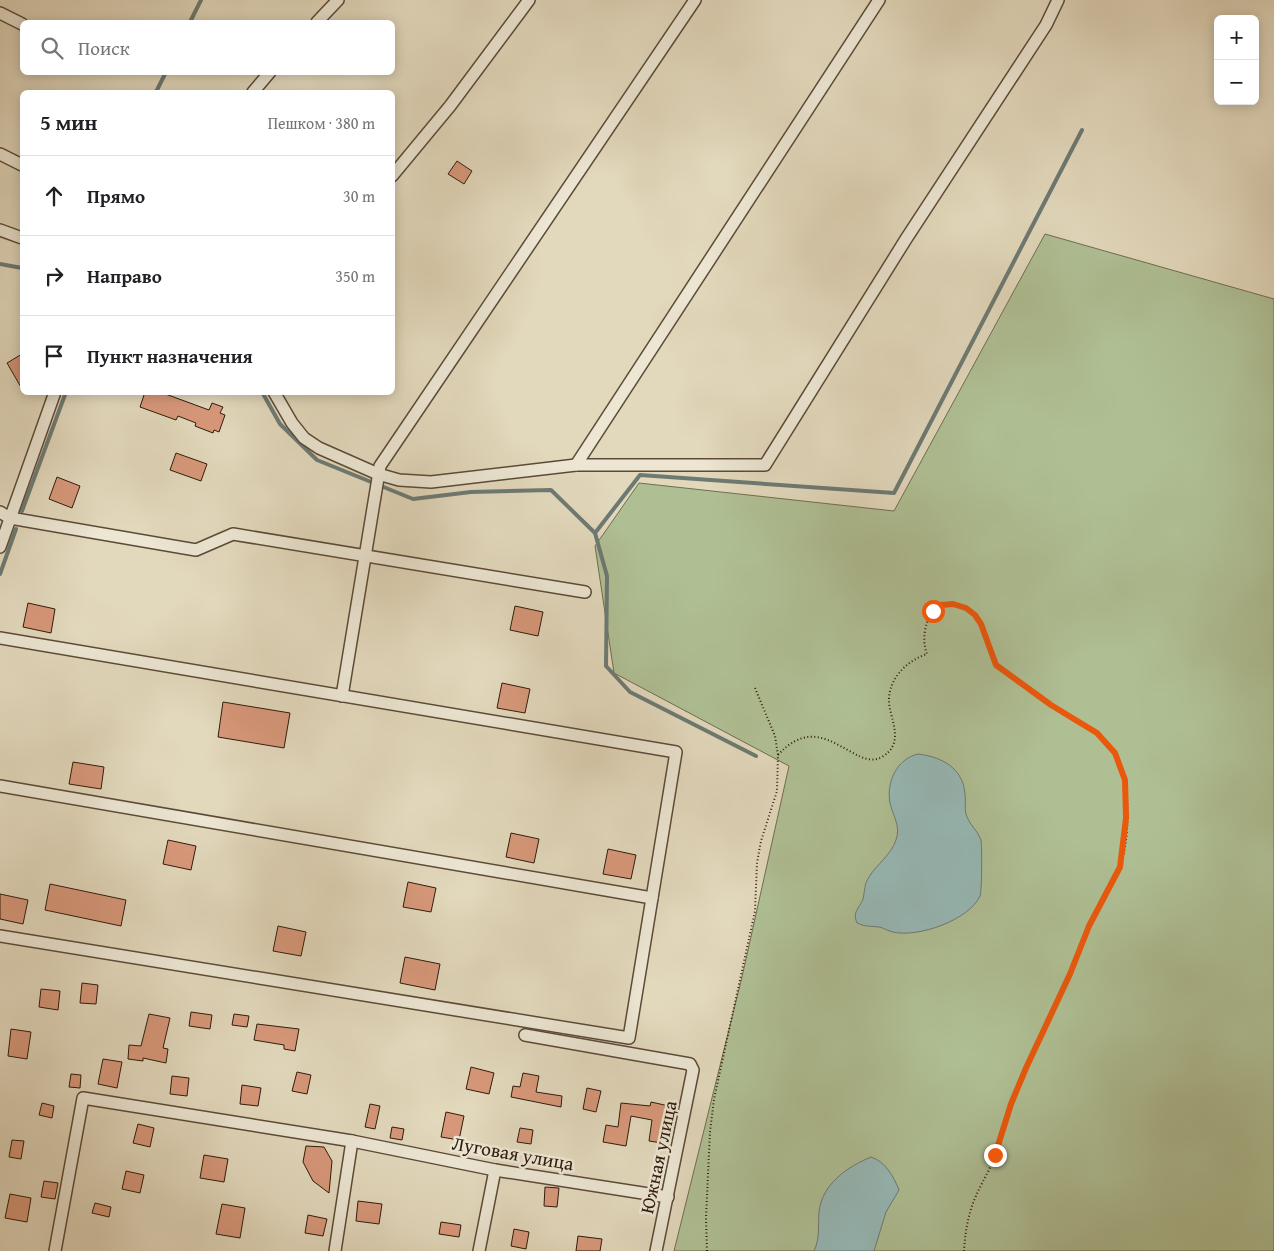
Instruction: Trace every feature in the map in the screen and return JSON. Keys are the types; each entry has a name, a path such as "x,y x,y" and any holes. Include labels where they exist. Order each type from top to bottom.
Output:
{"street":[{"path":"319,20 338,0"},
{"path":"395,172 450,106 529,0"},
{"path":"342,696 380,466 695,0"},
{"path":"576,465 879,0"},
{"path":"276,395 292,423 304,438 319,448 378,474 399,480 430,482 576,465 765,465 906,239 1046,25 1058,0"},
{"path":"0,13 20,23"},
{"path":"255,90 267,75"},
{"path":"0,154 20,164"},
{"path":"0,230 20,237"},
{"path":"0,546 5,515 54,395"},
{"path":"5,515 196,550 232,534 585,592"},
{"path":"0,638 676,752 629,1038 0,936"},
{"path":"0,786 652,898"},
{"name":"Южная улица","path":"525,1036 690,1064 693,1070 656,1251"},
{"name":"Луговая улица","path":"55,1251 83,1098 352,1141 495,1170 668,1197"},
{"path":"335,1251 352,1141"},
{"path":"479,1251 495,1170"}],"path":[{"path":"778,755 786,746 804,738 826,739 866,759 881,758 888,752 896,738 889,700 894,682 905,665 913,658 927,654 924,645 924,630 933,611 941,605 953,604 966,608 975,615 981,624 996,665 1051,705 1097,733 1115,753 1122,768 1127,796 1120,867 1089,926 1070,974 1011,1104 995,1155 972,1204 966,1224 964,1251"},
{"path":"707,1251 706,1218 710,1132 714,1099 754,910 757,862 761,841 778,791 778,755 775,736 755,688"}],"green space":[{"path":"1045,234 1274,299 1274,1251 674,1251 742,977 789,766 614,673 595,546 639,483 894,511"}],"water":[{"path":"918,754 943,761 950,765 960,777 965,794 965,809 968,820 981,840 981,893 974,905 954,920 929,930 903,933 891,932 879,927 865,926 857,923 855,916 863,899 866,882 891,850 896,840 898,830 889,795 895,772 904,761"},
{"path":"871,1157 885,1166 892,1175 899,1190 886,1212 874,1251 814,1251 818,1237 819,1212 825,1193 830,1185 845,1171"}],"building":[{"path":"457,161 472,171 464,184 448,174"},
{"path":"20,355 20,386 7,363"},
{"path":"144,395 168,395 209,410 212,403 223,407 220,413 225,415 219,432 214,430 213,433 195,426 196,423 178,416 176,420 140,407"},
{"path":"176,453 207,464 201,481 170,470"},
{"path":"57,477 80,486 72,508 49,499"},
{"path":"28,603 55,609 51,633 23,627"},
{"path":"515,606 543,612 538,636 510,630"},
{"path":"502,683 530,689 525,713 497,708"},
{"path":"223,702 290,713 284,748 218,737"},
{"path":"73,762 104,767 101,789 69,784"},
{"path":"511,833 539,839 534,863 506,857"},
{"path":"168,840 196,846 191,870 163,864"},
{"path":"608,849 636,855 631,879 603,874"},
{"path":"408,882 436,888 431,912 403,907"},
{"path":"50,884 126,900 121,926 45,910"},
{"path":"0,894 28,900 23,924 0,919"},
{"path":"278,926 306,932 301,956 273,951"},
{"path":"405,957 440,964 435,990 400,983"},
{"path":"82,983 98,985 96,1004 80,1003"},
{"path":"41,989 60,991 58,1010 39,1007"},
{"path":"191,1012 212,1015 210,1029 189,1026"},
{"path":"149,1014 170,1018 163,1048 168,1049 166,1063 143,1058 143,1061 128,1059 129,1045 141,1046"},
{"path":"234,1014 249,1016 247,1027 232,1025"},
{"path":"257,1024 299,1029 295,1051 284,1049 284,1045 254,1040"},
{"path":"11,1029 31,1032 27,1059 8,1056"},
{"path":"103,1059 122,1062 117,1088 98,1084"},
{"path":"471,1067 494,1073 489,1094 466,1089"},
{"path":"297,1072 311,1075 307,1094 292,1091"},
{"path":"523,1073 539,1076 536,1092 562,1096 561,1107 511,1097 513,1086 520,1087"},
{"path":"71,1074 81,1075 80,1088 69,1087"},
{"path":"172,1076 189,1078 187,1096 170,1094"},
{"path":"242,1085 261,1088 258,1106 240,1104"},
{"path":"587,1088 601,1091 596,1112 583,1109"},
{"path":"651,1102 669,1106 662,1143 649,1141 652,1120 631,1116 626,1146 603,1142 606,1125 618,1127 621,1103 650,1106"},
{"path":"42,1103 54,1106 52,1118 39,1115"},
{"path":"370,1104 380,1106 375,1129 365,1127"},
{"path":"446,1112 464,1116 459,1140 441,1137"},
{"path":"138,1124 154,1128 150,1147 133,1143"},
{"path":"392,1127 404,1129 402,1140 390,1138"},
{"path":"520,1128 533,1130 531,1144 517,1142"},
{"path":"12,1140 24,1141 21,1159 9,1157"},
{"path":"306,1146 324,1147 332,1161 329,1193 313,1181 303,1162"},
{"path":"204,1155 228,1159 224,1182 200,1178"},
{"path":"126,1171 144,1175 140,1193 122,1189"},
{"path":"44,1181 58,1183 55,1199 41,1197"},
{"path":"545,1187 559,1188 557,1207 544,1206"},
{"path":"10,1194 31,1198 27,1222 5,1218"},
{"path":"358,1201 382,1204 379,1224 356,1221"},
{"path":"95,1203 111,1207 109,1217 92,1213"},
{"path":"222,1204 245,1208 240,1238 216,1234"},
{"path":"308,1215 327,1219 323,1236 305,1233"},
{"path":"441,1222 461,1225 459,1237 439,1234"},
{"path":"514,1229 529,1232 526,1249 511,1246"},
{"path":"578,1236 602,1239 600,1251 576,1251"}],"waterway":[{"path":"191,20 201,0"},
{"path":"157,90 164,75"},
{"path":"595,533 640,475 894,493 1082,130"},
{"path":"0,264 20,268"},
{"path":"22,511 65,395"},
{"path":"264,395 280,424 317,460 413,499 471,492 551,490 595,533 607,576 606,666 630,692 756,756"},
{"path":"0,574 16,529"}],"route":[{"path":"933,611 941,605 953,604 966,608 975,615 981,624 996,665 1051,705 1107,741 1122,768 1127,796 1124,852 1120,867 1089,926 1070,974 1042,1030 1011,1104 995,1155"}]}
